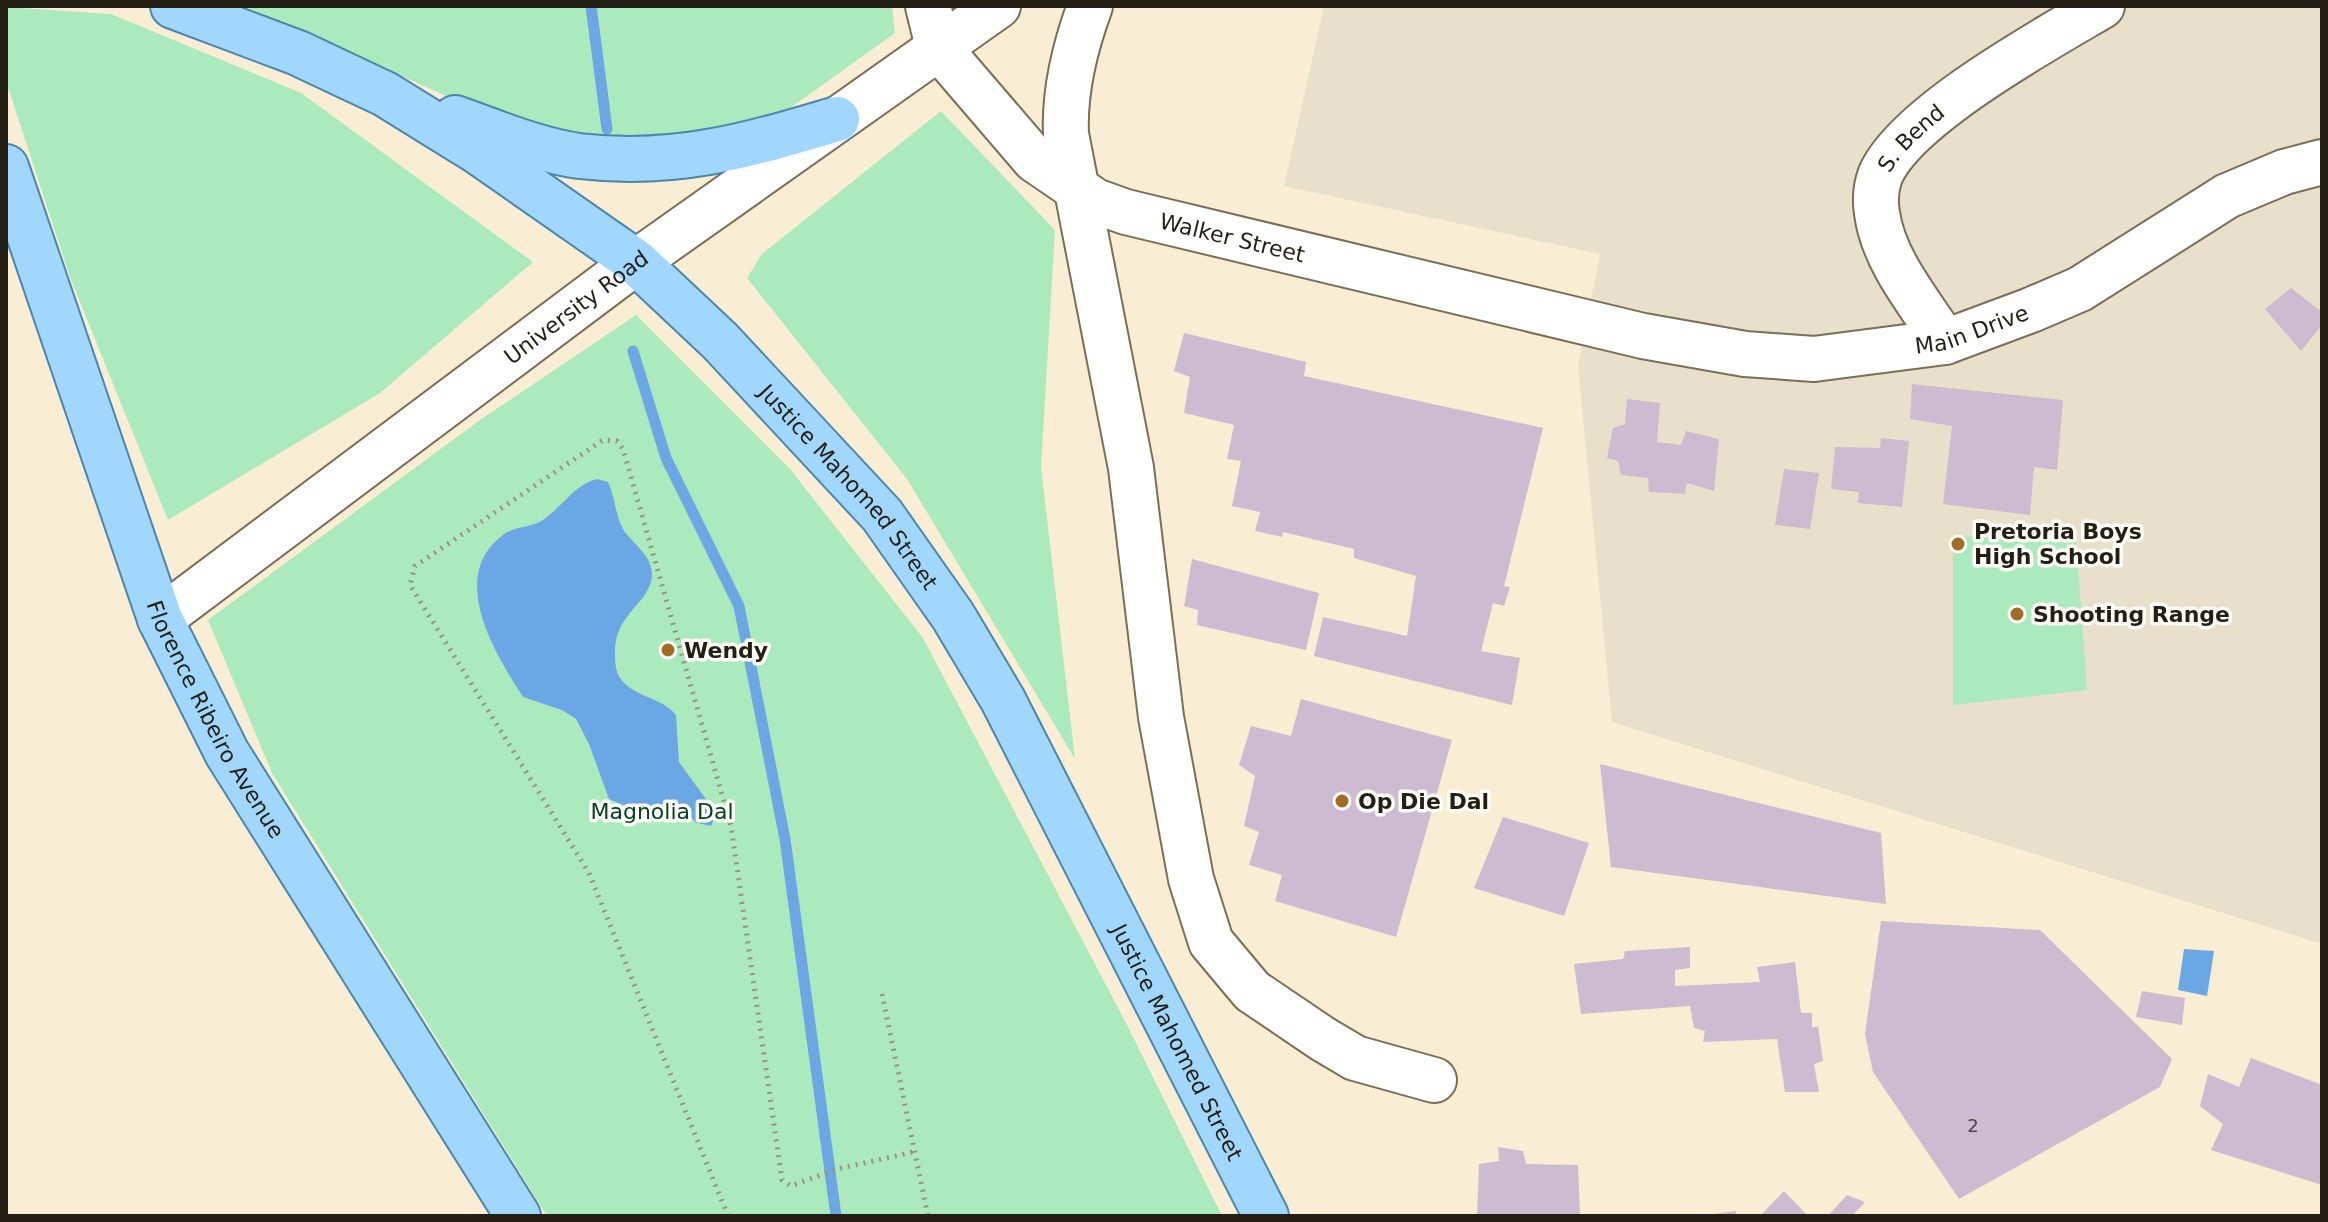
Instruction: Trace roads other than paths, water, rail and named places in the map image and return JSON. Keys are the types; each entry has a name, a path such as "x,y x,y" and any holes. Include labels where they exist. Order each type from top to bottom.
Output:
{"main road":[{"name":"Justice Mahomed Street","path":"173,6 298,53 385,94 477,151 636,262 720,341 882,515 953,616 1003,700 1266,1216"},
{"path":"385,94 529,144 577,155 635,159 696,156 754,144 837,119"},
{"name":"Florence Ribeiro Avenue","path":"10,197 160,619 227,753 518,1216"}],"street":[{"name":"University Road","path":"160,619 636,262 837,119 933,27 998,6"},
{"path":"1090,6 1073,64 1065,107 1066,134 1131,468 1161,717 1191,879 1211,942 1252,991 1323,1039 1355,1058 1434,1080"},
{"name":"S. Bend","path":"1945,342 1885,244 1877,212 1880,174 1910,137 1994,70 2102,6"},
{"name":"Walker Street","path":"933,27 1035,160 1095,201 1126,212 1585,323"},
{"name":"Main Drive","path":"1585,323 1745,354 1814,359 1945,342 2080,289 2227,196 2284,172 2322,162"}],"water":[{"path":"597,479 608,482 623,529 645,555 652,574 646,593 620,629 615,655 618,673 632,689 663,704 676,715 679,762 716,813 711,826 697,823 680,808 633,809 609,799 589,744 576,719 562,710 523,697 500,659 482,615 477,593 479,572 487,552 503,535 543,520 575,491"},
{"path":"2184,949 2214,951 2207,996 2178,990"}],"waterway":[{"path":"591,6 607,129"},
{"path":"633,351 666,458 739,606 785,839 836,1216"}],"place":[{"name":"Pretoria Boys High School","path":"1958,544"},
{"name":"Shooting Range","path":"2017,614"},
{"name":"Wendy","path":"668,650"},
{"name":"Op Die Dal","path":"1342,801"}],"park label":[{"name":"Magnolia Dal","path":"662,811"}]}
